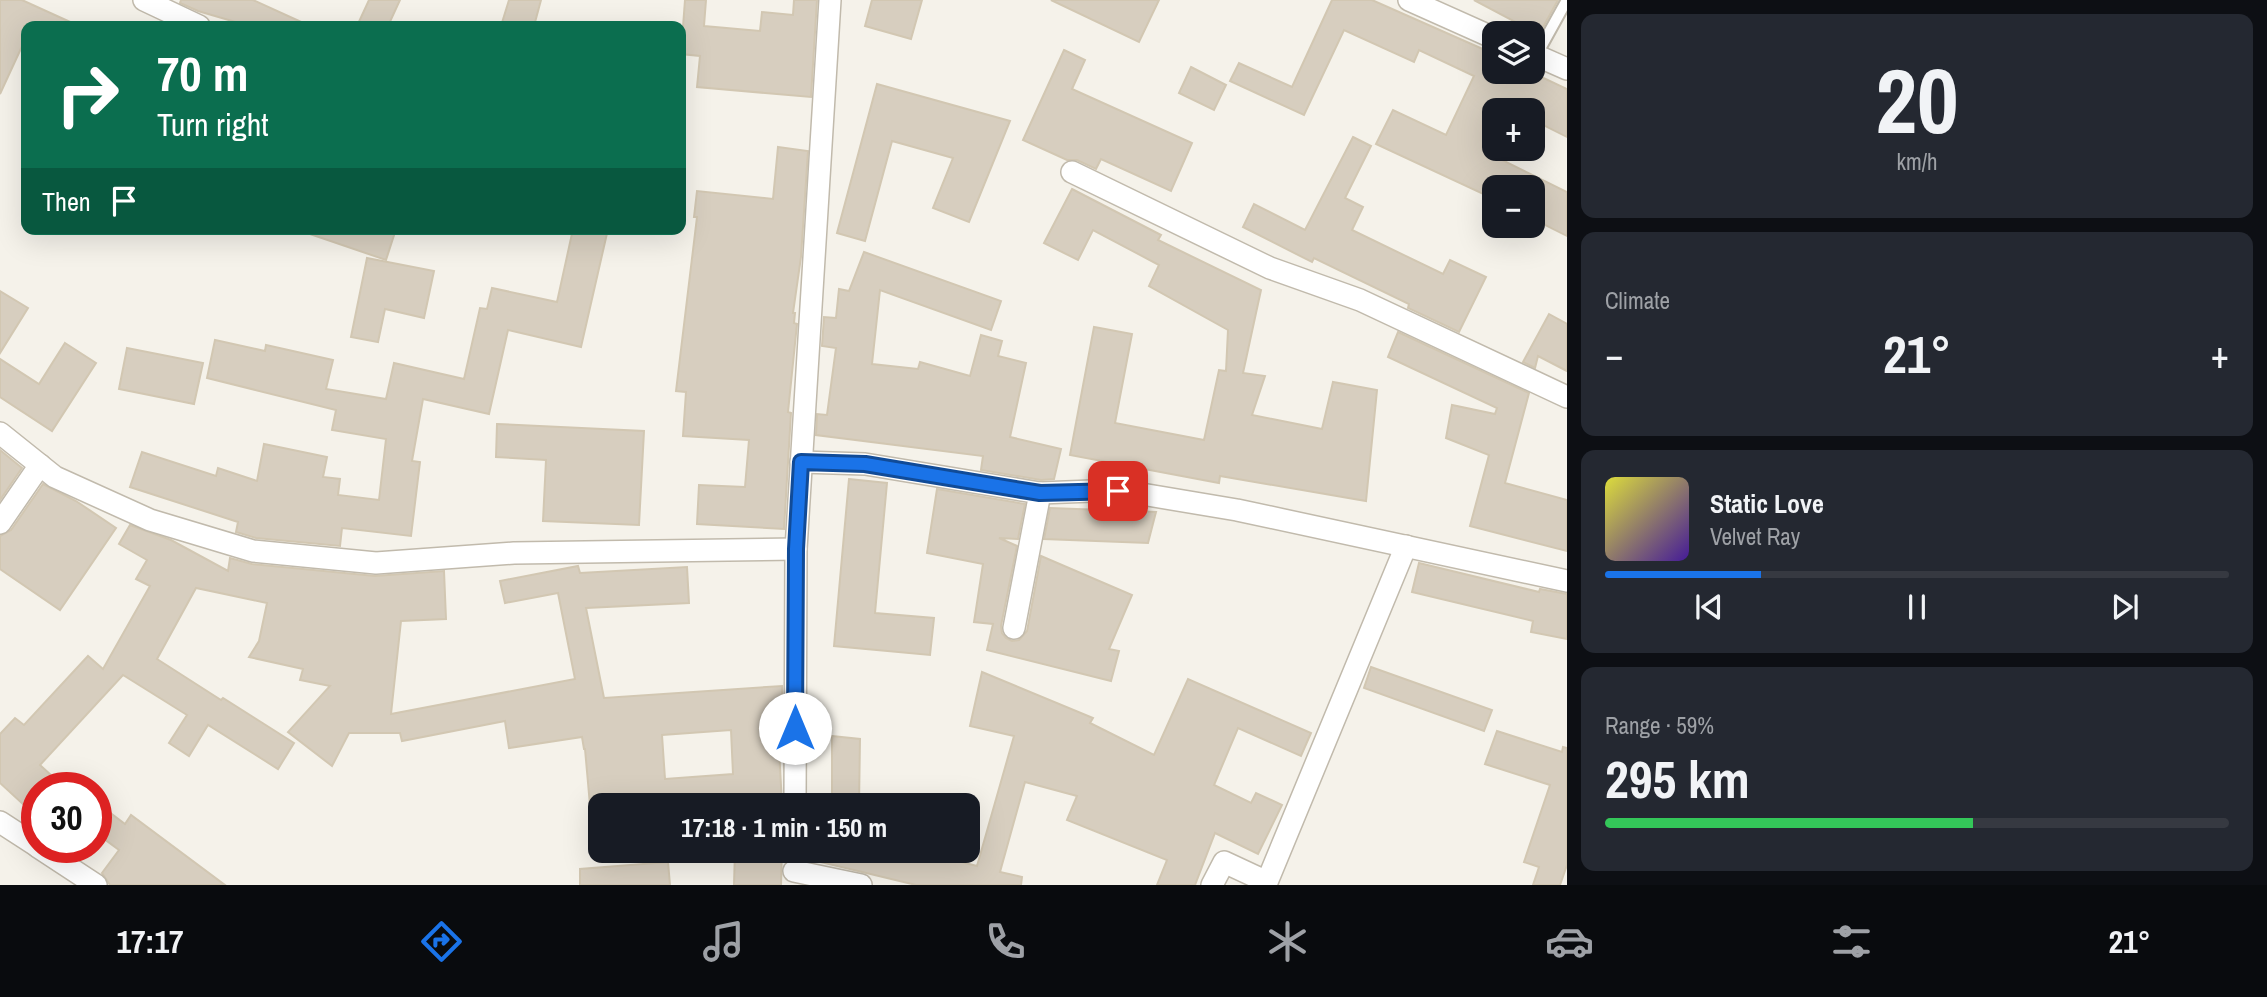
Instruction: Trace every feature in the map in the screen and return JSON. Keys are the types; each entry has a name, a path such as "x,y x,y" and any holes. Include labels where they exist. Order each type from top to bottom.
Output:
{"street":[{"path":"144,0 188,21"},
{"path":"795,793 796,549 830,0"},
{"path":"1409,0 1482,33"},
{"path":"1545,59 1567,69"},
{"path":"1072,172 1270,268 1360,300 1567,397"},
{"path":"0,433 55,477 150,520 253,551 376,563 514,553 796,549"},
{"path":"801,462 865,464 1040,493 1118,491 1237,510 1567,581"},
{"path":"0,523 40,465"},
{"path":"1014,628 1040,493"},
{"path":"1212,885 1224,862 1269,883 1406,546"},
{"path":"0,822 21,836"},
{"path":"62,863 96,885"},
{"path":"794,869 861,885"}],"lane":[{"path":"1545,38 1567,0"}],"building":[{"path":"0,0 22,0 68,21 21,21 21,48 0,94"},
{"path":"181,0 253,0 299,21 232,21 180,3"},
{"path":"369,0 400,0 390,21 359,21"},
{"path":"509,0 541,0 535,21 503,21"},
{"path":"685,0 706,0 704,26 760,31 762,12 793,15 794,0 817,0 811,97 697,87 700,56 686,55 686,21 683,21"},
{"path":"872,0 922,0 911,39 865,26"},
{"path":"1051,0 1159,0 1139,42"},
{"path":"1332,0 1372,0 1482,49 1482,84 1545,84 1545,79 1567,89 1567,137 1545,126 1545,98 1482,98 1482,161 1504,161 1533,175 1482,175 1482,193 1376,144 1393,110 1446,135 1474,76 1419,50 1414,62 1344,30 1304,115 1230,81 1239,63 1292,87"},
{"path":"1474,0 1558,0 1545,24 1545,21 1513,21"},
{"path":"1064,50 1085,60 1072,89 1192,143 1171,191 1101,159 1096,169 1077,160 1067,160 1023,140"},
{"path":"1191,67 1226,85 1214,110 1179,93"},
{"path":"877,84 1010,121 969,222 933,208 953,158 892,141 865,241 837,233"},
{"path":"1353,137 1371,146 1345,198 1363,207 1352,230 1443,274 1450,260 1486,277 1459,332 1408,308 1409,304 1314,258 1312,262 1243,227 1254,204 1305,230"},
{"path":"778,147 808,151 801,257 793,313 794,323 797,324 788,412 791,413 784,529 697,524 699,485 745,487 749,440 683,436 686,392 676,391 697,217 694,217 697,191 773,199"},
{"path":"1545,181 1567,192 1567,236 1545,225"},
{"path":"1072,189 1161,235 1158,240 1261,290 1243,373 1265,376 1252,415 1322,429 1333,382 1377,390 1366,501 1220,476 1219,483 1070,455 1094,327 1132,334 1115,423 1204,440 1219,370 1226,371 1228,330 1149,286 1159,265 1093,230 1078,260 1044,243"},
{"path":"313,235 394,235 386,260"},
{"path":"572,235 607,235 581,347 508,330 489,414 423,399 412,461 420,462 411,536 342,528 340,546 256,538 236,532 238,522 130,487 142,452 216,476 218,468 257,481 264,444 327,457 323,477 340,479 338,495 379,500 386,439 332,430 336,410 207,378 215,340 265,351 266,345 333,360 326,389 386,399 394,363 464,379 480,308 487,309 492,288 557,302"},
{"path":"864,252 1001,301 991,330 880,290 872,364 918,369 920,362 970,376 981,335 1002,341 998,356 1026,363 1010,437 1061,449 1054,479 1041,480 981,470 983,456 816,435 817,414 827,415 836,348 822,346 824,317 836,318 839,289 849,291"},
{"path":"367,258 434,271 424,318 385,309 378,342 351,337"},
{"path":"0,291 28,308 0,353"},
{"path":"1549,314 1567,324 1567,371 1538,356 1535,368 1523,362"},
{"path":"1398,332 1529,393 1505,483 1567,500 1567,551 1470,526 1489,455 1446,438 1452,405 1495,414 1497,408 1388,357"},
{"path":"65,343 96,363 52,431 0,397 0,359 39,384"},
{"path":"127,348 203,363 194,404 119,389"},
{"path":"497,424 644,431 639,525 543,521 546,460 496,457"},
{"path":"0,450 22,468 0,500"},
{"path":"849,479 887,483 875,613 934,618 930,655 834,646"},
{"path":"43,484 76,501 116,528 60,610 0,569 0,536 11,530"},
{"path":"937,489 1025,504 1018,539 999,538 1017,546 1001,626 1006,638 1019,640 1027,631 1041,556 1132,595 1109,649 1119,651 1111,681 987,650 993,624 974,622 983,564 927,553"},
{"path":"1050,508 1156,512 1148,543 1044,539"},
{"path":"130,525 171,540 228,571 230,558 252,564 375,576 444,571 446,619 401,621 391,714 575,679 558,593 505,603 500,581 578,566 580,573 687,567 689,603 586,608 604,698 782,686 782,729 778,729 781,793 589,793 582,737 509,748 505,721 402,741 400,733 349,733 332,766 288,732 330,686 300,680 303,669 249,657 259,641 267,603 196,588 157,659 294,743 278,769 208,725 189,756 169,743 187,715 123,675 40,765 48,772 21,772 21,802 0,783 0,734 15,718 24,725 88,656 103,669 150,586 136,579 147,560 119,544","holes":["731,730 733,774 665,779 662,735"]},
{"path":"1419,563 1539,592 1540,589 1567,594 1567,639 1531,632 1533,621 1412,592"},
{"path":"1371,667 1492,710 1484,731 1364,688"},
{"path":"982,672 1093,718 1090,723 1154,755 1188,679 1311,733 1301,756 1238,728 1214,785 1251,803 1256,793 1282,805 1258,854 1215,833 1195,885 1157,885 1167,860 1067,820 1077,796 1025,782 1000,872 1022,877 1021,885 916,885 825,863 965,863 977,866 1014,736 970,726"},
{"path":"1497,731 1562,752 1563,747 1567,748 1567,865 1560,885 1533,885 1539,867 1524,862 1550,785 1485,764"},
{"path":"832,736 860,739 859,793 832,793"},
{"path":"112,814 125,824 131,815 225,885 110,885 102,873 119,850 112,845"},
{"path":"668,863 670,885 580,885 580,869"},
{"path":"735,863 782,863 781,885 734,885"}],"route":[{"path":"795,728 796,549 801,462 865,464 1040,493 1118,491"}]}
